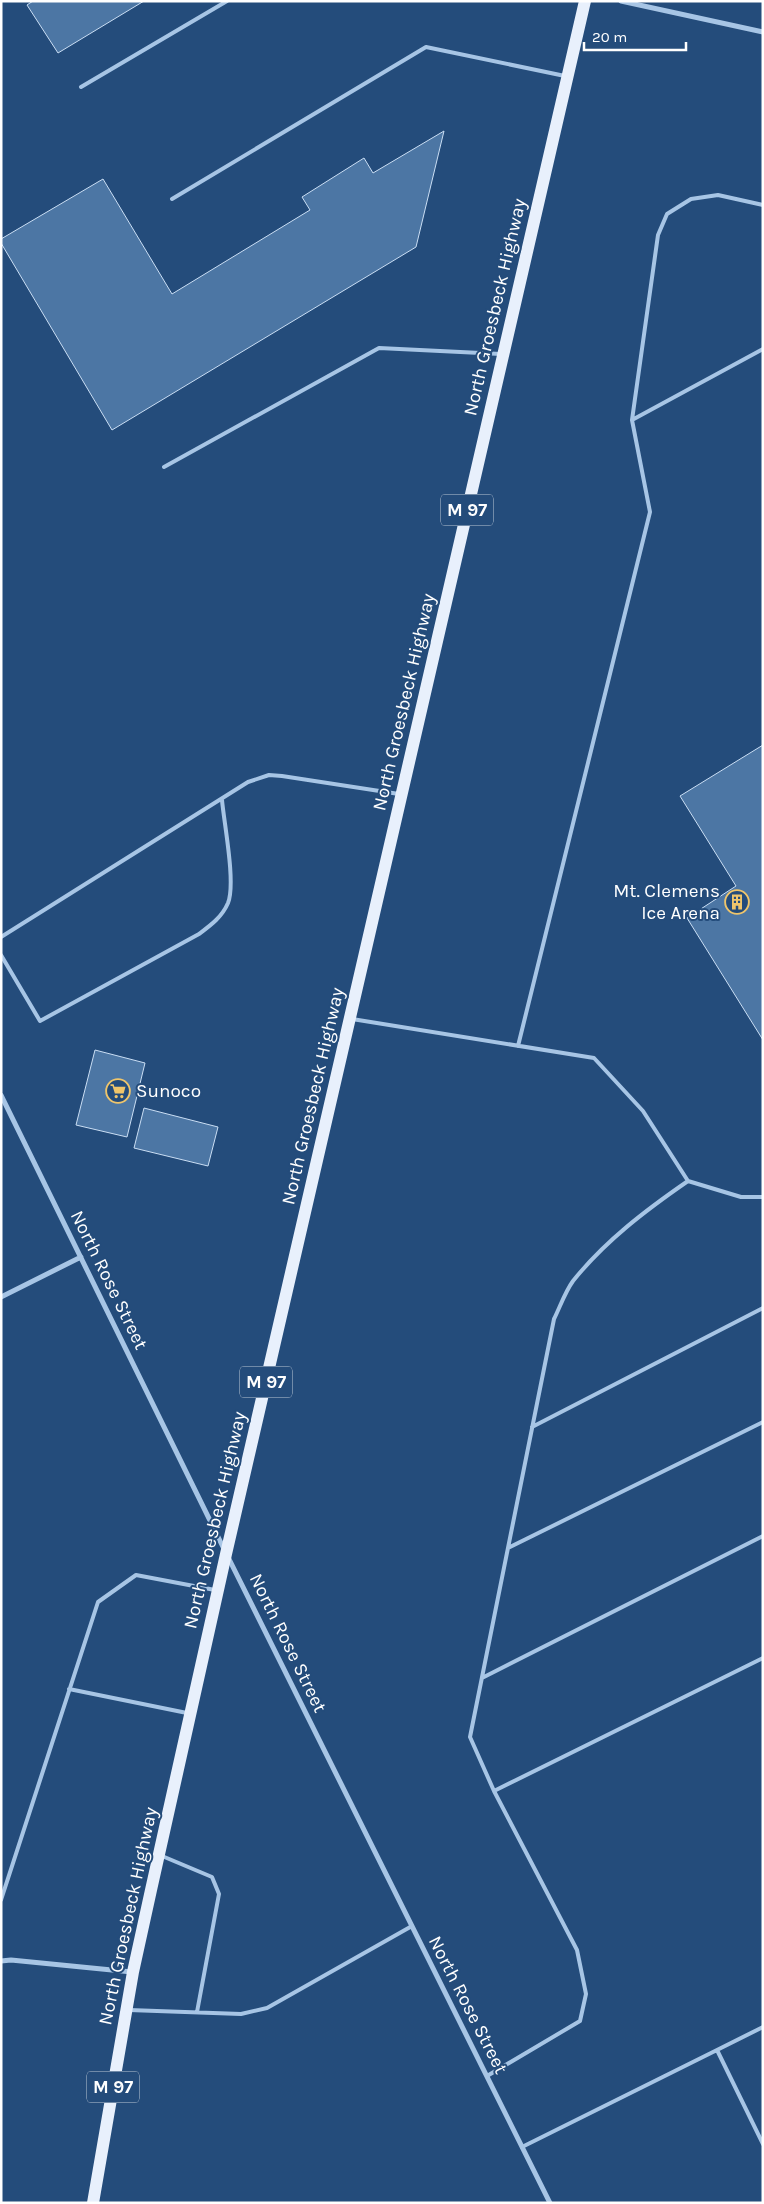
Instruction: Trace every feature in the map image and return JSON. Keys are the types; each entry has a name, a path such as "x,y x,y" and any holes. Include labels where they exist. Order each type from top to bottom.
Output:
{"main road":[{"name":"North Groesbeck Highway","path":"92,2203 133,1972 226,1554 585,1"}],"street":[{"path":"620,1 763,32"},
{"name":"North Rose Street","path":"1,1095 226,1554 550,2203"},
{"path":"1,1297 81,1256"},
{"path":"1,1961 11,1960 133,1972"}],"lane":[{"path":"81,87 227,1"},
{"path":"172,199 426,47 568,76"},
{"path":"518,1046 650,512 632,420 658,235 667,214 691,199 718,195 763,205"},
{"path":"164,467 379,348 503,354"},
{"path":"632,420 763,349"},
{"path":"1,937 248,782 269,775 295,777 402,794"},
{"path":"1,955 40,1021 200,934 214,923 229,902 230,870 222,800"},
{"path":"350,1018 594,1058 643,1112 688,1181 741,1197 763,1197"},
{"path":"487,2076 580,2021 586,1994 577,1950 494,1791 470,1736 554,1319 572,1282 638,1215 688,1181"},
{"path":"532,1427 763,1308"},
{"path":"508,1548 763,1422"},
{"path":"482,1678 763,1536"},
{"path":"1,1900 98,1602 136,1575 218,1591"},
{"path":"494,1791 763,1658"},
{"path":"69,1689 191,1714"},
{"path":"159,1855 212,1877 219,1894 197,2012"},
{"path":"126,2010 241,2014 267,2008 412,1926"},
{"path":"522,2147 763,2027"},
{"path":"717,2050 763,2144"}],"building":[{"path":"33,1 144,1 58,53 27,5"},
{"path":"444,131 416,247 112,430 1,243 1,239 103,179 172,294 310,210 302,197 364,158 373,173"},
{"name":"Mt. Clemens Ice Arena","path":"763,745 763,1040 687,918 736,886 680,796"},
{"path":"95,1050 145,1063 127,1137 76,1125"},
{"path":"144,1108 218,1127 208,1166 134,1148"}],"place":[{"name":"Mt. Clemens Ice Arena","path":"737,902"},
{"name":"Sunoco","path":"118,1091"}]}
